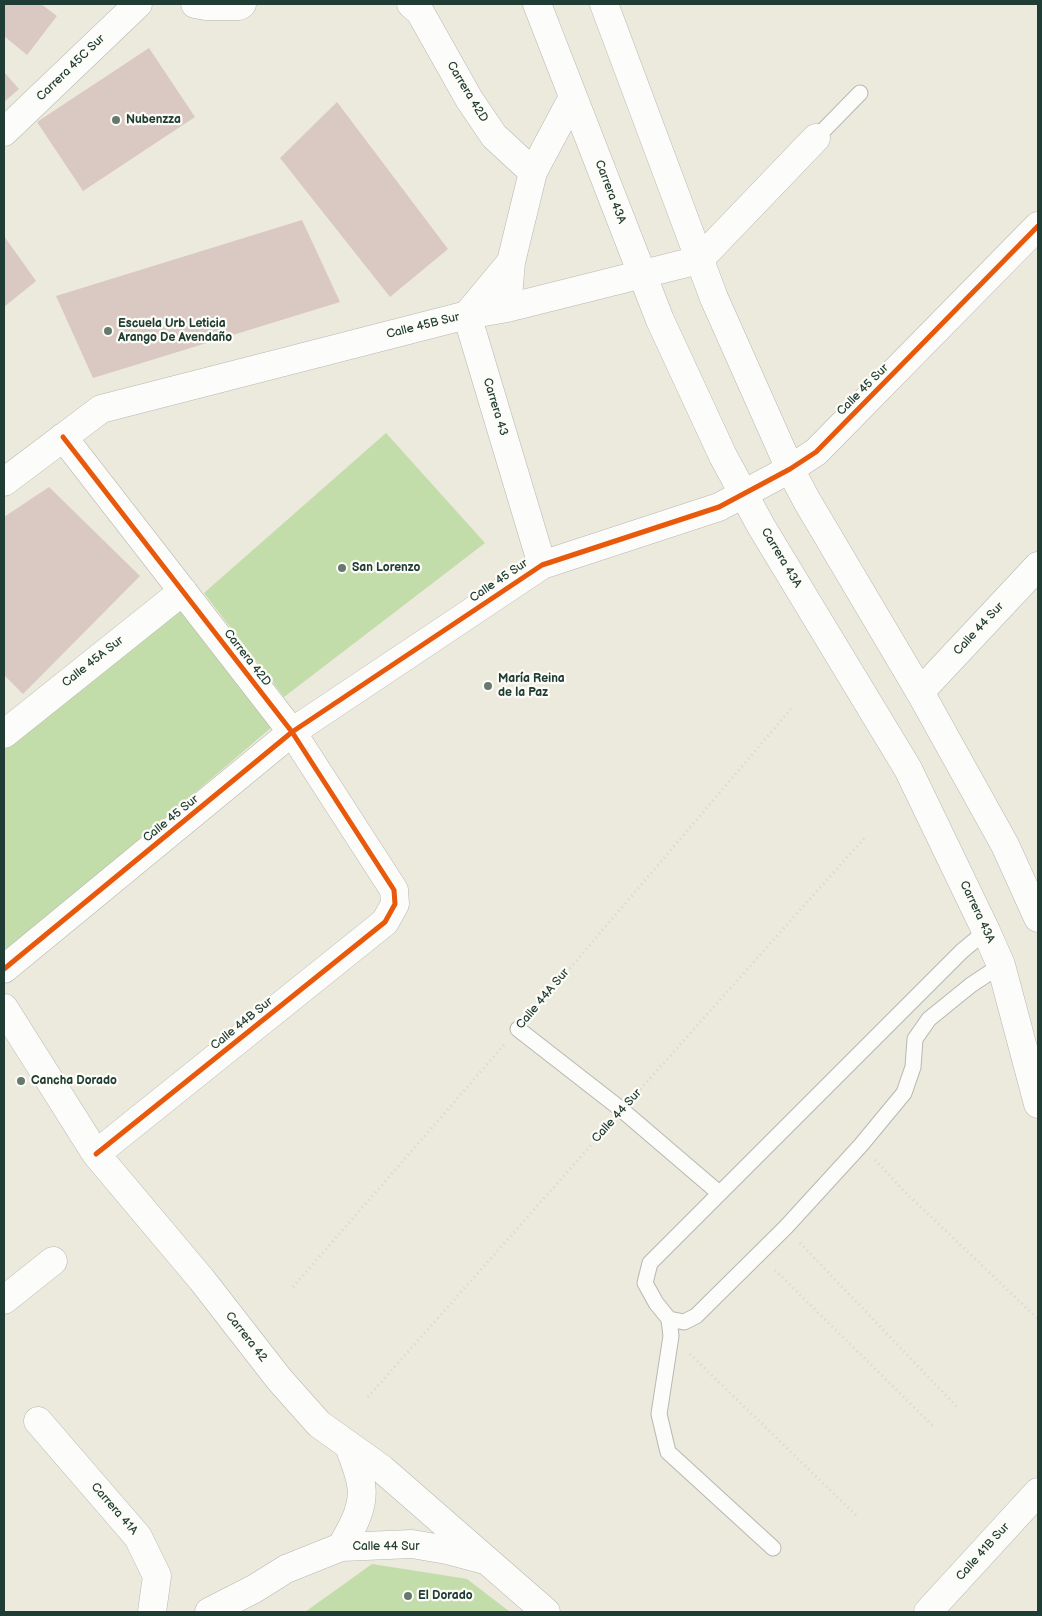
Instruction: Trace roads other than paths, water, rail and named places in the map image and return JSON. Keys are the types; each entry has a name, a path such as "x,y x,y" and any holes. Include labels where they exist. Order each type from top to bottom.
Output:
{"street":[{"name":"Carrera 45C Sur","path":"4,132 138,4"},
{"path":"195,4 239,6 242,4"},
{"name":"Carrera 42D","path":"411,4 420,12 469,99 494,136 534,172"},
{"name":"Carrera 43A","path":"537,4 664,328 723,456 766,535 908,769 986,930 1001,965 1038,1104"},
{"path":"604,4 714,298 790,468 920,692 1005,845 1038,918"},
{"path":"507,308 510,262 534,172 573,97"},
{"path":"699,260 816,138"},
{"name":"Calle 45 Sur","path":"4,969 292,732 542,565 719,507 816,452 1038,226"},
{"name":"Calle 45B Sur","path":"4,482 101,409 467,315 507,308 699,260"},
{"path":"467,315 510,262"},
{"name":"Carrera 43","path":"467,315 542,565"},
{"name":"Carrera 42D","path":"63,437 292,732 394,890 395,904"},
{"name":"Calle 44 Sur","path":"920,692 1038,566"},
{"name":"Calle 45A Sur","path":"4,734 183,591"},
{"name":"Calle 44B Sur","path":"96,1154 385,922 395,904"},
{"name":"Carrera 42","path":"4,1008 96,1154 202,1280 279,1380 319,1424 382,1468 546,1612"},
{"path":"4,1300 53,1261"},
{"name":"Carrera 41A","path":"38,1421 138,1537 157,1576 152,1612"},
{"path":"341,1547 360,1510 361,1485 349,1446"},
{"name":"Calle 41B Sur","path":"928,1612 1038,1492"},
{"name":"Calle 44 Sur","path":"208,1612 254,1589 286,1569 341,1547 412,1544 447,1550 487,1561"}],"lane":[{"path":"816,138 860,93"},
{"path":"773,1548 668,1452 659,1414 671,1336 668,1319 645,1283 650,1264 962,950 986,930"},
{"path":"668,1319 684,1322 696,1316 786,1228 861,1145 904,1093 913,1067 915,1039 929,1019 1001,965"},
{"path":"518,1029 622,1110 719,1193"}],"place":[{"name":"Nubenzza","path":"116,120"},
{"name":"Escuela Urb Leticia Arango De Avendaño","path":"108,331"},
{"name":"San Lorenzo","path":"342,568"},
{"name":"María Reina de la Paz","path":"488,686"},
{"name":"Cancha Dorado","path":"21,1081"},
{"name":"El Dorado","path":"408,1596"}]}
